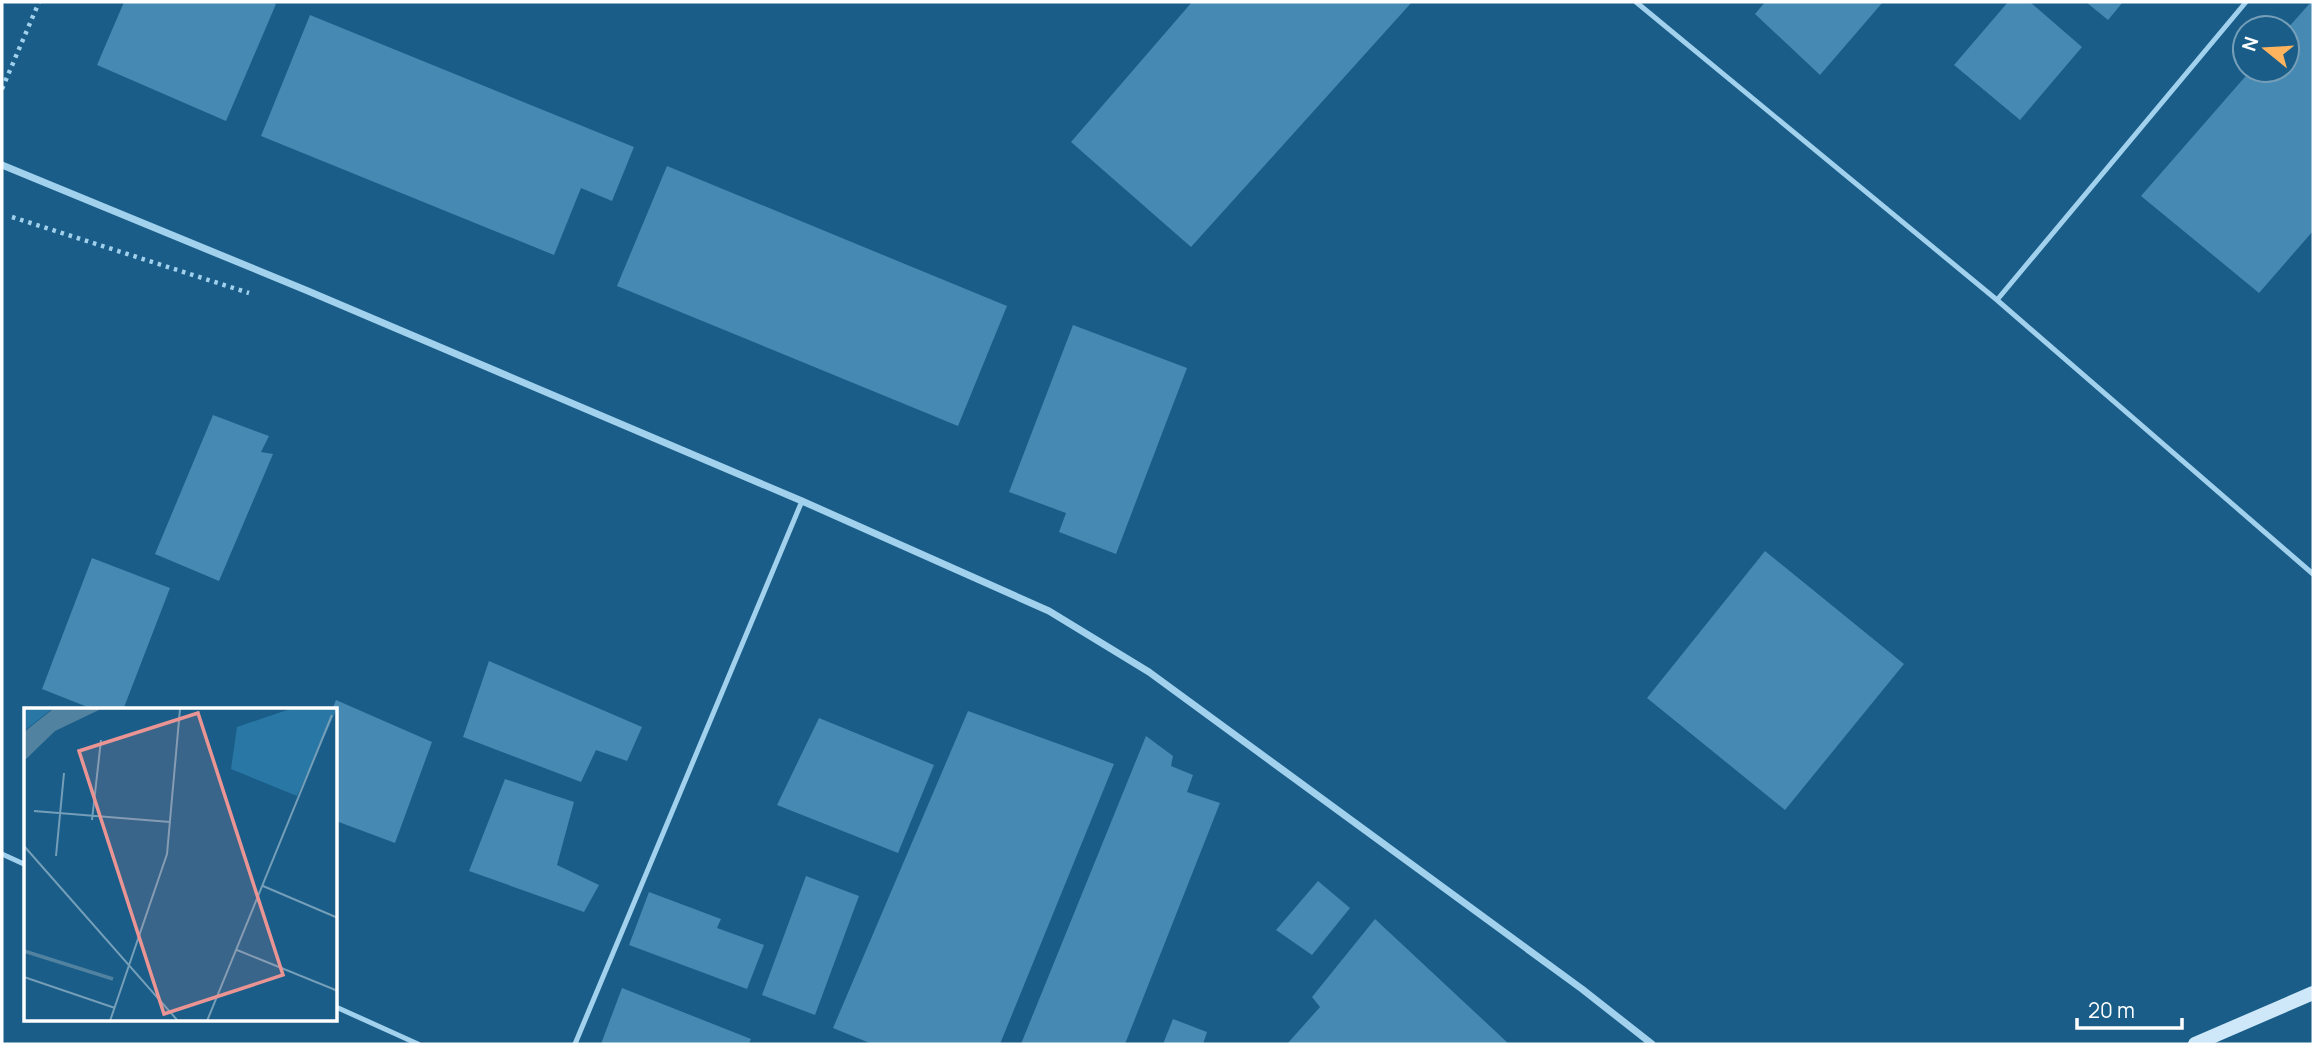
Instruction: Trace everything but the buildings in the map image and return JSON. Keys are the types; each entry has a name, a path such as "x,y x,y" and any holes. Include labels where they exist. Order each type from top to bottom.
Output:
{"main road":[{"path":"2195,1044 2313,993"}],"street":[{"path":"2,165 321,296 802,500 1049,611 1149,672 1582,989 1652,1044"}],"lane":[{"path":"1636,2 1997,300 2313,575"},
{"path":"1997,300 2246,2"},
{"path":"575,1044 802,500"},
{"path":"2,854 24,864"},
{"path":"338,1008 418,1044"}],"path":[{"path":"2,89 38,2"},
{"path":"12,217 250,293"}]}
